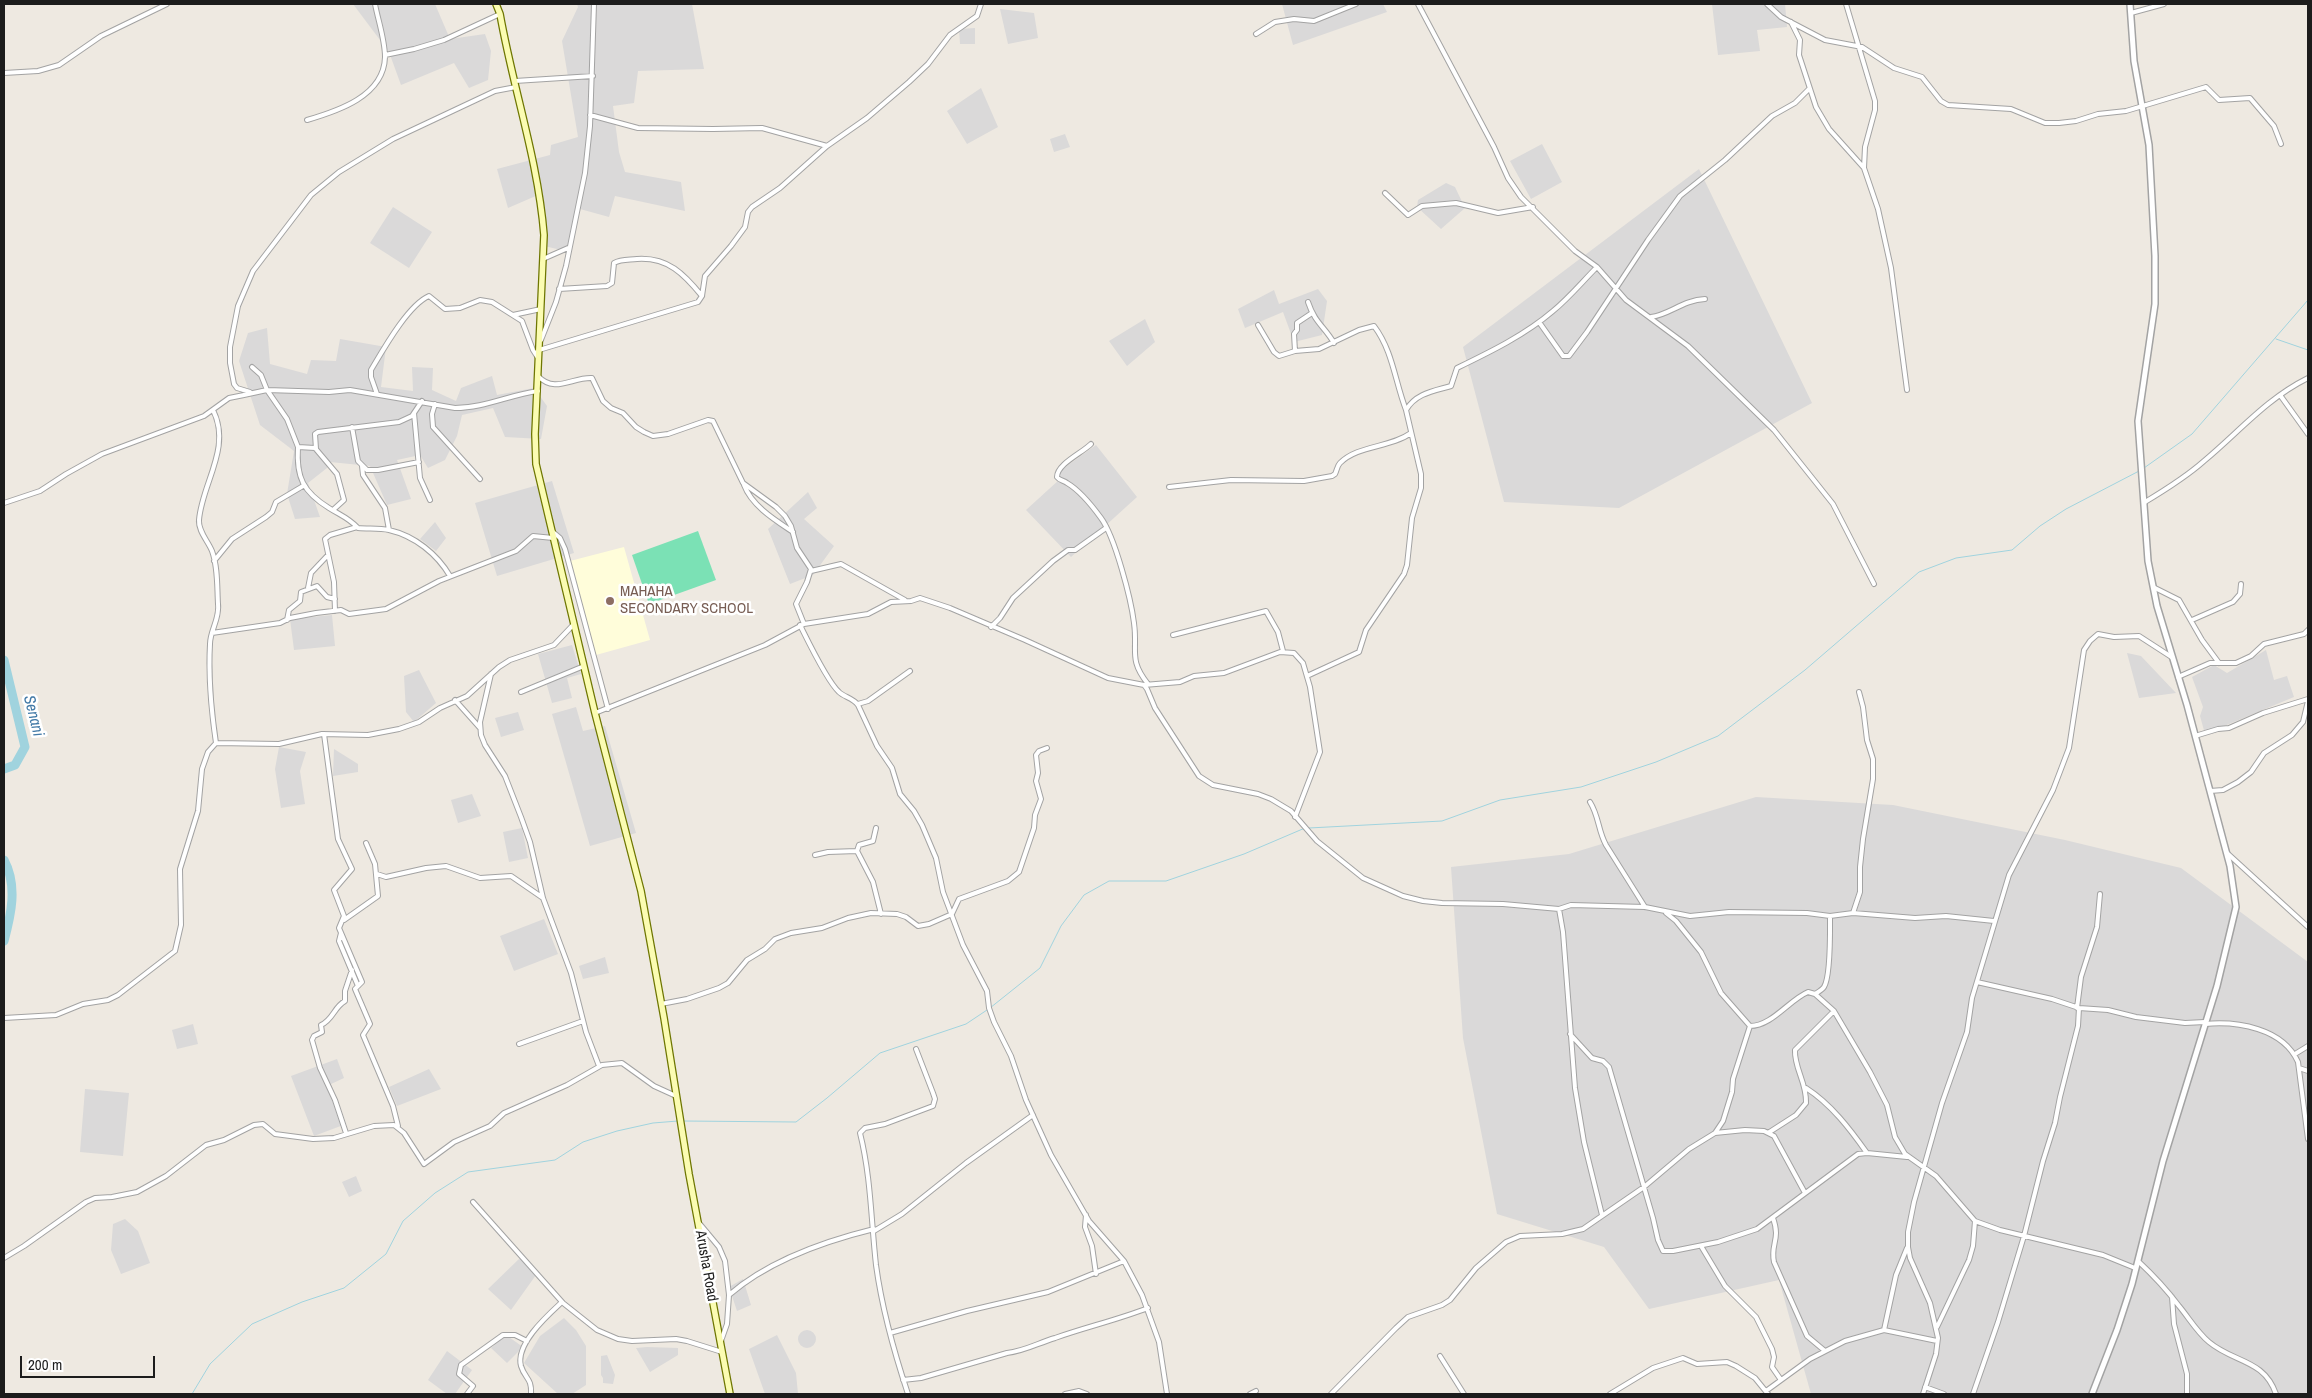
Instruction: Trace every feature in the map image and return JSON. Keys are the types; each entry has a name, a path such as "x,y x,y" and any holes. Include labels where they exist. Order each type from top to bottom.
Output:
{"main road":[{"name":"Arusha Road","path":"496,4 500,14 542,216 543,259 538,358 536,460 595,713 641,891 662,1004 677,1105 730,1394"}],"street":[{"path":"4,73 38,71 59,65 101,36 167,4"},
{"path":"307,120 336,112 370,92 384,66 385,54 374,4"},
{"path":"539,348 559,289 584,173 593,76 594,4"},
{"path":"539,348 695,304 702,296 705,276 732,246 745,227 748,212 752,206 780,188 827,146 866,118 909,82 928,64 950,35 977,16 981,4"},
{"path":"1256,34 1275,22 1294,19 1314,21 1356,4"},
{"path":"1418,4 1494,147 1508,178 1522,197 1575,251 1597,267 1626,300 1688,346 1774,430 1833,504 1874,584"},
{"path":"1767,4 1777,14 1825,40 1859,46 1869,50 1894,68 1922,77 1941,101 1948,105 2011,109 2051,123 2076,121 2094,115 2126,111 2206,87 2220,100 2249,98 2274,126 2281,144"},
{"path":"1846,4 1876,106 1866,138 1864,168 1878,209 1891,268 1907,390"},
{"path":"2092,1394 2117,1330 2138,1261 2163,1162 2217,986 2236,907 2233,879 2226,851 2153,587 2148,561 2145,502 2139,464 2138,421 2155,304 2155,256 2149,145 2134,61 2130,4"},
{"path":"2131,14 2164,4"},
{"path":"385,54 414,49 444,40 500,14"},
{"path":"1790,21 1800,40 1799,55 1809,89 1829,129 1864,168"},
{"path":"256,393 244,391 234,384 230,363 230,347 238,306 253,271 312,195 340,172 393,139 495,91 515,84 593,76"},
{"path":"1539,322 1558,350 1563,356 1567,357 1587,332 1648,240 1684,192 1725,160 1772,116 1795,103 1809,89"},
{"path":"590,115 638,128 720,130 762,128 827,146"},
{"path":"1385,193 1408,216 1422,206 1456,203 1503,213 1532,207"},
{"path":"543,259 568,248"},
{"path":"559,289 607,286 612,283 614,263 648,258 668,263 680,271 702,296"},
{"path":"1406,410 1415,398 1453,384 1454,372 1457,368 1500,346 1539,322 1555,310 1597,267"},
{"path":"377,394 371,377 371,370 396,329 425,298 430,296 445,310 460,308 475,300 486,299 513,315 525,326 533,350 538,358"},
{"path":"1650,317 1658,316 1686,302 1705,298"},
{"path":"1308,302 1317,323 1326,330 1334,343"},
{"path":"513,315 541,309"},
{"path":"1295,351 1294,334 1297,330 1296,323 1312,313"},
{"path":"1258,325 1276,355 1283,356 1295,351 1319,349 1359,330 1374,326 1390,355 1397,387 1406,410 1419,458 1421,488 1412,518 1408,560 1404,574 1366,630 1359,652 1307,676"},
{"path":"252,367 261,375 267,390 287,420 298,447 298,470 303,486 353,522 357,527"},
{"path":"538,376 548,384 556,385 592,378 600,397 606,404 623,413 636,427 653,436 668,434 712,420 754,502 780,526 793,532"},
{"path":"2145,502 2181,480 2204,462 2261,408 2308,378"},
{"path":"4,503 40,491 102,454 170,430 213,410 229,398 267,390 329,392 350,390 455,408 480,407 538,391"},
{"path":"2280,395 2308,434"},
{"path":"316,449 316,432 400,422 414,413 422,401"},
{"path":"435,404 432,414 433,426 446,443 480,479"},
{"path":"4,1018 56,1015 83,1004 108,1000 118,995 173,954 180,925 180,870 198,811 202,768 208,752 216,743 209,687 212,633 217,622 219,607 214,561 199,521 215,465 220,433 220,422 213,410"},
{"path":"414,413 420,478 430,500"},
{"path":"352,427 358,461 370,471 419,462"},
{"path":"1169,487 1231,480 1304,481 1332,476 1335,474 1338,466 1346,459 1399,440 1411,433"},
{"path":"1091,444 1068,462 1058,472 1057,478 1067,483 1092,508 1106,528 1131,605 1135,632 1134,656 1138,671 1148,689 1154,708 1166,722 1199,776 1213,785 1258,794 1280,805 1296,816 1318,841 1363,878 1403,896 1442,903 1503,904 1559,909 1571,905 1645,907 1690,916 1742,912 1807,913 1830,916 1853,913 1915,918 1946,916 1994,921"},
{"path":"298,447 312,446 337,474 344,502 334,510"},
{"path":"362,466 363,475 385,508 389,530"},
{"path":"743,483 776,506 787,520 793,532 797,548 811,571"},
{"path":"214,561 232,538 266,517 272,512 276,502 303,486"},
{"path":"334,611 334,582 326,537 357,527 389,530 415,541 437,556 450,576"},
{"path":"991,627 1000,618 1012,598 1053,561 1068,550 1075,550 1106,528"},
{"path":"551,530 560,538 565,548 608,708"},
{"path":"212,633 280,624 287,620 312,613 341,610 349,614 386,609 450,576 516,551 532,536 553,538"},
{"path":"308,588 311,574 328,555"},
{"path":"811,571 841,564 905,600"},
{"path":"811,571 796,604 802,625 822,667 839,693 858,704 877,746 892,768 900,794 914,811 922,825 936,858 943,892 973,966 987,991 992,1015 1011,1056 1050,1155 1086,1215 1124,1262 1148,1308 1159,1342 1168,1394"},
{"path":"2192,620 2233,602 2240,594 2241,584"},
{"path":"287,620 289,610 300,601 302,590 317,586 327,597 335,599"},
{"path":"2153,587 2179,600 2202,640 2219,663"},
{"path":"595,713 765,645 802,625 871,613 891,602 910,601 920,598 1108,678 1146,685 1178,682 1194,676 1216,675 1240,668 1283,651 1298,656 1304,663 1320,752 1296,816"},
{"path":"1173,635 1266,611 1278,632 1283,651"},
{"path":"216,743 279,744 324,734 368,735 399,729 419,722 455,700 467,696 510,660 554,645 574,624"},
{"path":"2178,677 2210,664 2236,663 2252,656 2261,646 2304,634 2308,630"},
{"path":"1923,1394 1936,1354 1937,1327 1930,1303 1910,1258 1908,1232 1944,1096 1967,1032 1976,982 2009,875 2062,769 2069,748 2084,650 2086,645 2098,634 2114,637 2139,636 2174,659"},
{"path":"521,692 584,666"},
{"path":"858,704 868,701 910,670"},
{"path":"480,728 492,674"},
{"path":"1853,913 1860,892 1859,876 1863,839 1873,779 1873,759 1867,740 1859,692"},
{"path":"455,700 480,728 485,745 505,776 514,798 530,842 543,898 571,973 583,1021 599,1066"},
{"path":"2194,736 2229,728 2263,713 2308,700 2303,722 2292,735 2264,753 2251,772 2238,782 2222,790 2210,791"},
{"path":"324,734 338,839 352,869 334,890 344,920"},
{"path":"662,1004 687,999 728,983 747,960 782,936 822,928 864,914 900,915 918,926 929,924 952,914 959,898 1008,881 1019,872 1034,828 1035,815 1042,799 1036,781 1038,773 1036,755 1039,751 1047,748"},
{"path":"1590,802 1600,823 1600,832 1603,840 1645,907"},
{"path":"876,828 873,841 859,845 857,851 873,882 881,914"},
{"path":"366,843 376,864 378,896 344,920 339,927 362,982 356,991 370,1024 363,1035 393,1106 398,1127"},
{"path":"815,856 828,852 857,851"},
{"path":"2226,851 2308,927"},
{"path":"377,874 386,877 426,868 446,866 480,878 511,876 543,898"},
{"path":"1973,1394 1988,1354 2024,1236 2042,1161 2055,1124 2078,1026 2081,977 2097,926 2100,894"},
{"path":"1559,909 1564,942 1575,1088 1584,1142 1602,1215"},
{"path":"1665,912 1680,926 1701,952 1720,993 1740,1018 1750,1026 1755,1026 1770,1018 1806,993 1815,994 1834,1011 1870,1072 1887,1106 1895,1137 1907,1157"},
{"path":"1815,994 1824,987 1826,982 1829,962 1830,916"},
{"path":"342,933 339,940 358,986"},
{"path":"346,1133 335,1100 320,1068 312,1040 314,1036 322,1032 320,1025 331,1020 339,1004 345,1001 345,990 352,970"},
{"path":"1976,982 2052,999 2078,1008 2108,1010 2136,1017 2185,1023 2222,1023 2250,1027 2279,1040 2295,1054 2299,1068 2308,1139"},
{"path":"1768,1133 1796,1115 1806,1103 1806,1088 1795,1050 1834,1011"},
{"path":"519,1044 583,1021"},
{"path":"1715,1133 1722,1121 1732,1092 1732,1079 1750,1026"},
{"path":"1570,1034 1592,1058 1603,1061 1609,1066 1658,1240 1663,1251 1701,1246 1757,1229 1848,1159 1867,1153 1907,1157 1924,1166 1942,1182 1975,1221 2000,1230 2116,1259 2135,1268"},
{"path":"2295,1054 2308,1046"},
{"path":"908,1394 881,1298 866,1154 860,1133 865,1128 885,1124 933,1106 935,1099 916,1049"},
{"path":"4,1258 86,1202 95,1198 137,1192 166,1176 206,1145 224,1140 254,1125 263,1124 272,1133 291,1137 321,1139 337,1137 346,1133 386,1124 398,1127 404,1133 420,1161 424,1164 454,1142 490,1126 508,1111 567,1085 599,1066 616,1062 622,1064 661,1090 676,1096"},
{"path":"2299,1068 2308,1071"},
{"path":"1806,1088 1823,1100 1851,1131 1867,1153"},
{"path":"729,1295 754,1275 822,1244 874,1230 902,1214 966,1163 1033,1115"},
{"path":"1331,1394 1402,1322 1408,1317 1442,1305 1450,1300 1476,1268 1506,1242 1520,1236 1577,1232 1644,1187 1689,1149 1715,1133 1745,1130 1768,1133 1774,1136 1805,1193"},
{"path":"473,1202 562,1302 597,1330 618,1339 632,1341 676,1339 722,1352"},
{"path":"1086,1215 1085,1227 1092,1246 1096,1274"},
{"path":"1773,1218 1778,1237 1772,1255 1774,1262 1807,1336 1825,1351"},
{"path":"698,1221 723,1254 729,1295 727,1324 720,1341"},
{"path":"1937,1327 1969,1260 1973,1246 1975,1221"},
{"path":"1701,1246 1725,1286 1756,1317 1772,1349 1774,1357 1772,1367 1781,1380"},
{"path":"1884,1330 1896,1275 1908,1247"},
{"path":"2138,1261 2172,1297 2209,1342 2229,1356 2252,1364 2262,1371 2269,1378 2276,1394"},
{"path":"890,1333 967,1311 1048,1292 1124,1262"},
{"path":"2172,1297 2174,1324 2187,1374 2187,1394"},
{"path":"531,1394 531,1382 523,1370 520,1360 527,1341 541,1322 562,1302"},
{"path":"903,1380 921,1378 1007,1353 1022,1351 1054,1338 1114,1321 1148,1308"},
{"path":"1610,1394 1653,1368 1683,1358 1697,1364 1706,1365 1727,1362 1746,1371 1767,1392 1781,1380 1825,1351 1845,1341 1884,1330 1937,1341"},
{"path":"466,1394 473,1386 459,1374 461,1364 503,1335 515,1335 527,1341"},
{"path":"1440,1356 1464,1394"},
{"path":"1925,1386 1944,1394"},
{"path":"1064,1394 1079,1391 1087,1394"},
{"path":"1250,1394 1256,1391"}],"shaded area":[{"path":"353,4 435,4 450,39 485,34 491,51 488,80 469,88 454,63 401,85 389,52"},
{"path":"577,4 692,4 704,69 638,71 634,103 613,106 619,152 625,172 681,182 685,211 615,196 609,217 580,209 570,252 544,246 538,195 508,208 497,169 550,155 551,145 578,137 562,41 578,7"},
{"path":"1282,4 1383,4 1387,12 1293,45"},
{"path":"1712,4 1785,4 1787,27 1757,30 1760,51 1718,55"},
{"path":"1000,9 1034,13 1038,38 1008,44"},
{"path":"975,28 975,44 960,44 959,29"},
{"path":"981,88 998,127 967,144 947,111"},
{"path":"1065,134 1070,147 1054,152 1050,139"},
{"path":"1542,144 1562,182 1531,199 1510,161"},
{"path":"1699,169 1812,403 1619,508 1504,502 1463,347"},
{"path":"1446,183 1455,187 1465,208 1441,229 1417,207 1418,200"},
{"path":"393,207 432,232 409,268 370,243"},
{"path":"1318,289 1327,301 1322,335 1294,342 1283,312 1245,328 1238,309 1274,290 1279,304"},
{"path":"1145,319 1155,342 1127,366 1109,341"},
{"path":"267,328 270,364 307,374 311,360 336,361 340,339 386,347 381,387 413,391 412,367 433,368 432,390 456,401 461,388 492,376 497,395 534,388 547,406 541,439 505,437 493,408 462,415 457,436 445,460 428,468 420,455 397,460 411,499 387,505 370,466 330,462 327,468 308,483 320,517 295,519 287,494 294,451 260,425 239,361 248,333"},
{"path":"1096,445 1137,497 1071,557 1026,510 1060,479 1057,473"},
{"path":"552,481 574,553 497,576 475,503"},
{"path":"808,492 817,508 804,519 834,546 813,575 790,584 768,529"},
{"path":"435,522 446,538 436,551 420,539"},
{"name":"MAHAHA SECONDARY SCHOOL","path":"624,547 650,640 596,655 570,561"},
{"path":"332,615 335,646 294,650 290,619"},
{"path":"572,645 581,674 567,678 572,698 552,703 538,654"},
{"path":"2266,650 2274,680 2287,676 2294,697 2205,734 2200,716 2203,707 2192,677 2214,665 2227,673"},
{"path":"2127,653 2141,656 2176,693 2139,698"},
{"path":"419,670 436,703 414,722 406,712 404,676"},
{"path":"576,707 583,731 605,726 636,833 590,846 552,714"},
{"path":"518,712 524,730 501,737 495,718"},
{"path":"279,747 306,752 300,771 305,804 281,808 275,769"},
{"path":"334,749 358,764 358,772 333,776"},
{"path":"472,794 481,816 458,823 451,800"},
{"path":"1756,797 1893,805 2065,840 2181,868 2308,962 2308,1394 1811,1394 1779,1280 1649,1309 1604,1247 1497,1214 1463,1038 1451,867 1569,854"},
{"path":"522,828 528,858 509,862 503,832"},
{"path":"544,919 558,954 514,971 500,936"},
{"path":"605,957 609,973 583,979 579,966"},
{"path":"193,1024 198,1044 177,1049 172,1030"},
{"path":"337,1059 344,1078 331,1084 346,1124 314,1136 291,1076"},
{"path":"429,1069 441,1089 397,1106 389,1087"},
{"path":"85,1089 129,1093 123,1156 80,1152"},
{"path":"356,1176 362,1191 349,1197 342,1182"},
{"path":"125,1219 138,1231 150,1263 121,1274 111,1250 113,1224"},
{"path":"520,1258 536,1275 511,1310 488,1289"},
{"path":"743,1279 751,1305 737,1311 729,1287"},
{"path":"564,1318 576,1330 586,1346 586,1385 572,1394 558,1394 524,1363 540,1336"},
{"path":"803,1330 811,1330 816,1335 814,1346 803,1348 798,1343 798,1335"},
{"path":"506,1335 523,1347 507,1363 491,1348"},
{"path":"777,1335 796,1373 798,1394 765,1394 749,1349"},
{"path":"636,1348 678,1348 678,1355 650,1372"},
{"path":"447,1351 472,1370 455,1394 447,1394 428,1380"},
{"path":"607,1355 615,1375 613,1384 603,1383 601,1375 601,1356"}],"green space":[{"path":"698,531 716,580 649,604 632,555"}],"waterway":[{"path":"2144,468 2192,434 2308,300"},
{"path":"2276,339 2308,350"},
{"path":"1309,828 1442,821 1500,800 1581,787 1656,762 1718,736 1805,670 1919,572 1956,558 2012,550 2040,526 2066,509 2141,470"},
{"name":"Senani","path":"4,660 25,747 15,765 4,769"},
{"path":"990,1008 1040,968 1061,926 1084,895 1109,881 1166,881 1244,854 1305,828"},
{"name":"Senani","path":"4,860 11,880 12,890 11,911 4,941"},
{"path":"682,1121 796,1122 880,1053 966,1024 987,1010"},
{"path":"192,1394 210,1364 252,1324 302,1302 344,1288 386,1254 403,1221 435,1193 468,1172 555,1160 583,1142 617,1131 653,1123 678,1121"}],"place":[{"name":"MAHAHA SECONDARY SCHOOL","path":"610,601"}]}
